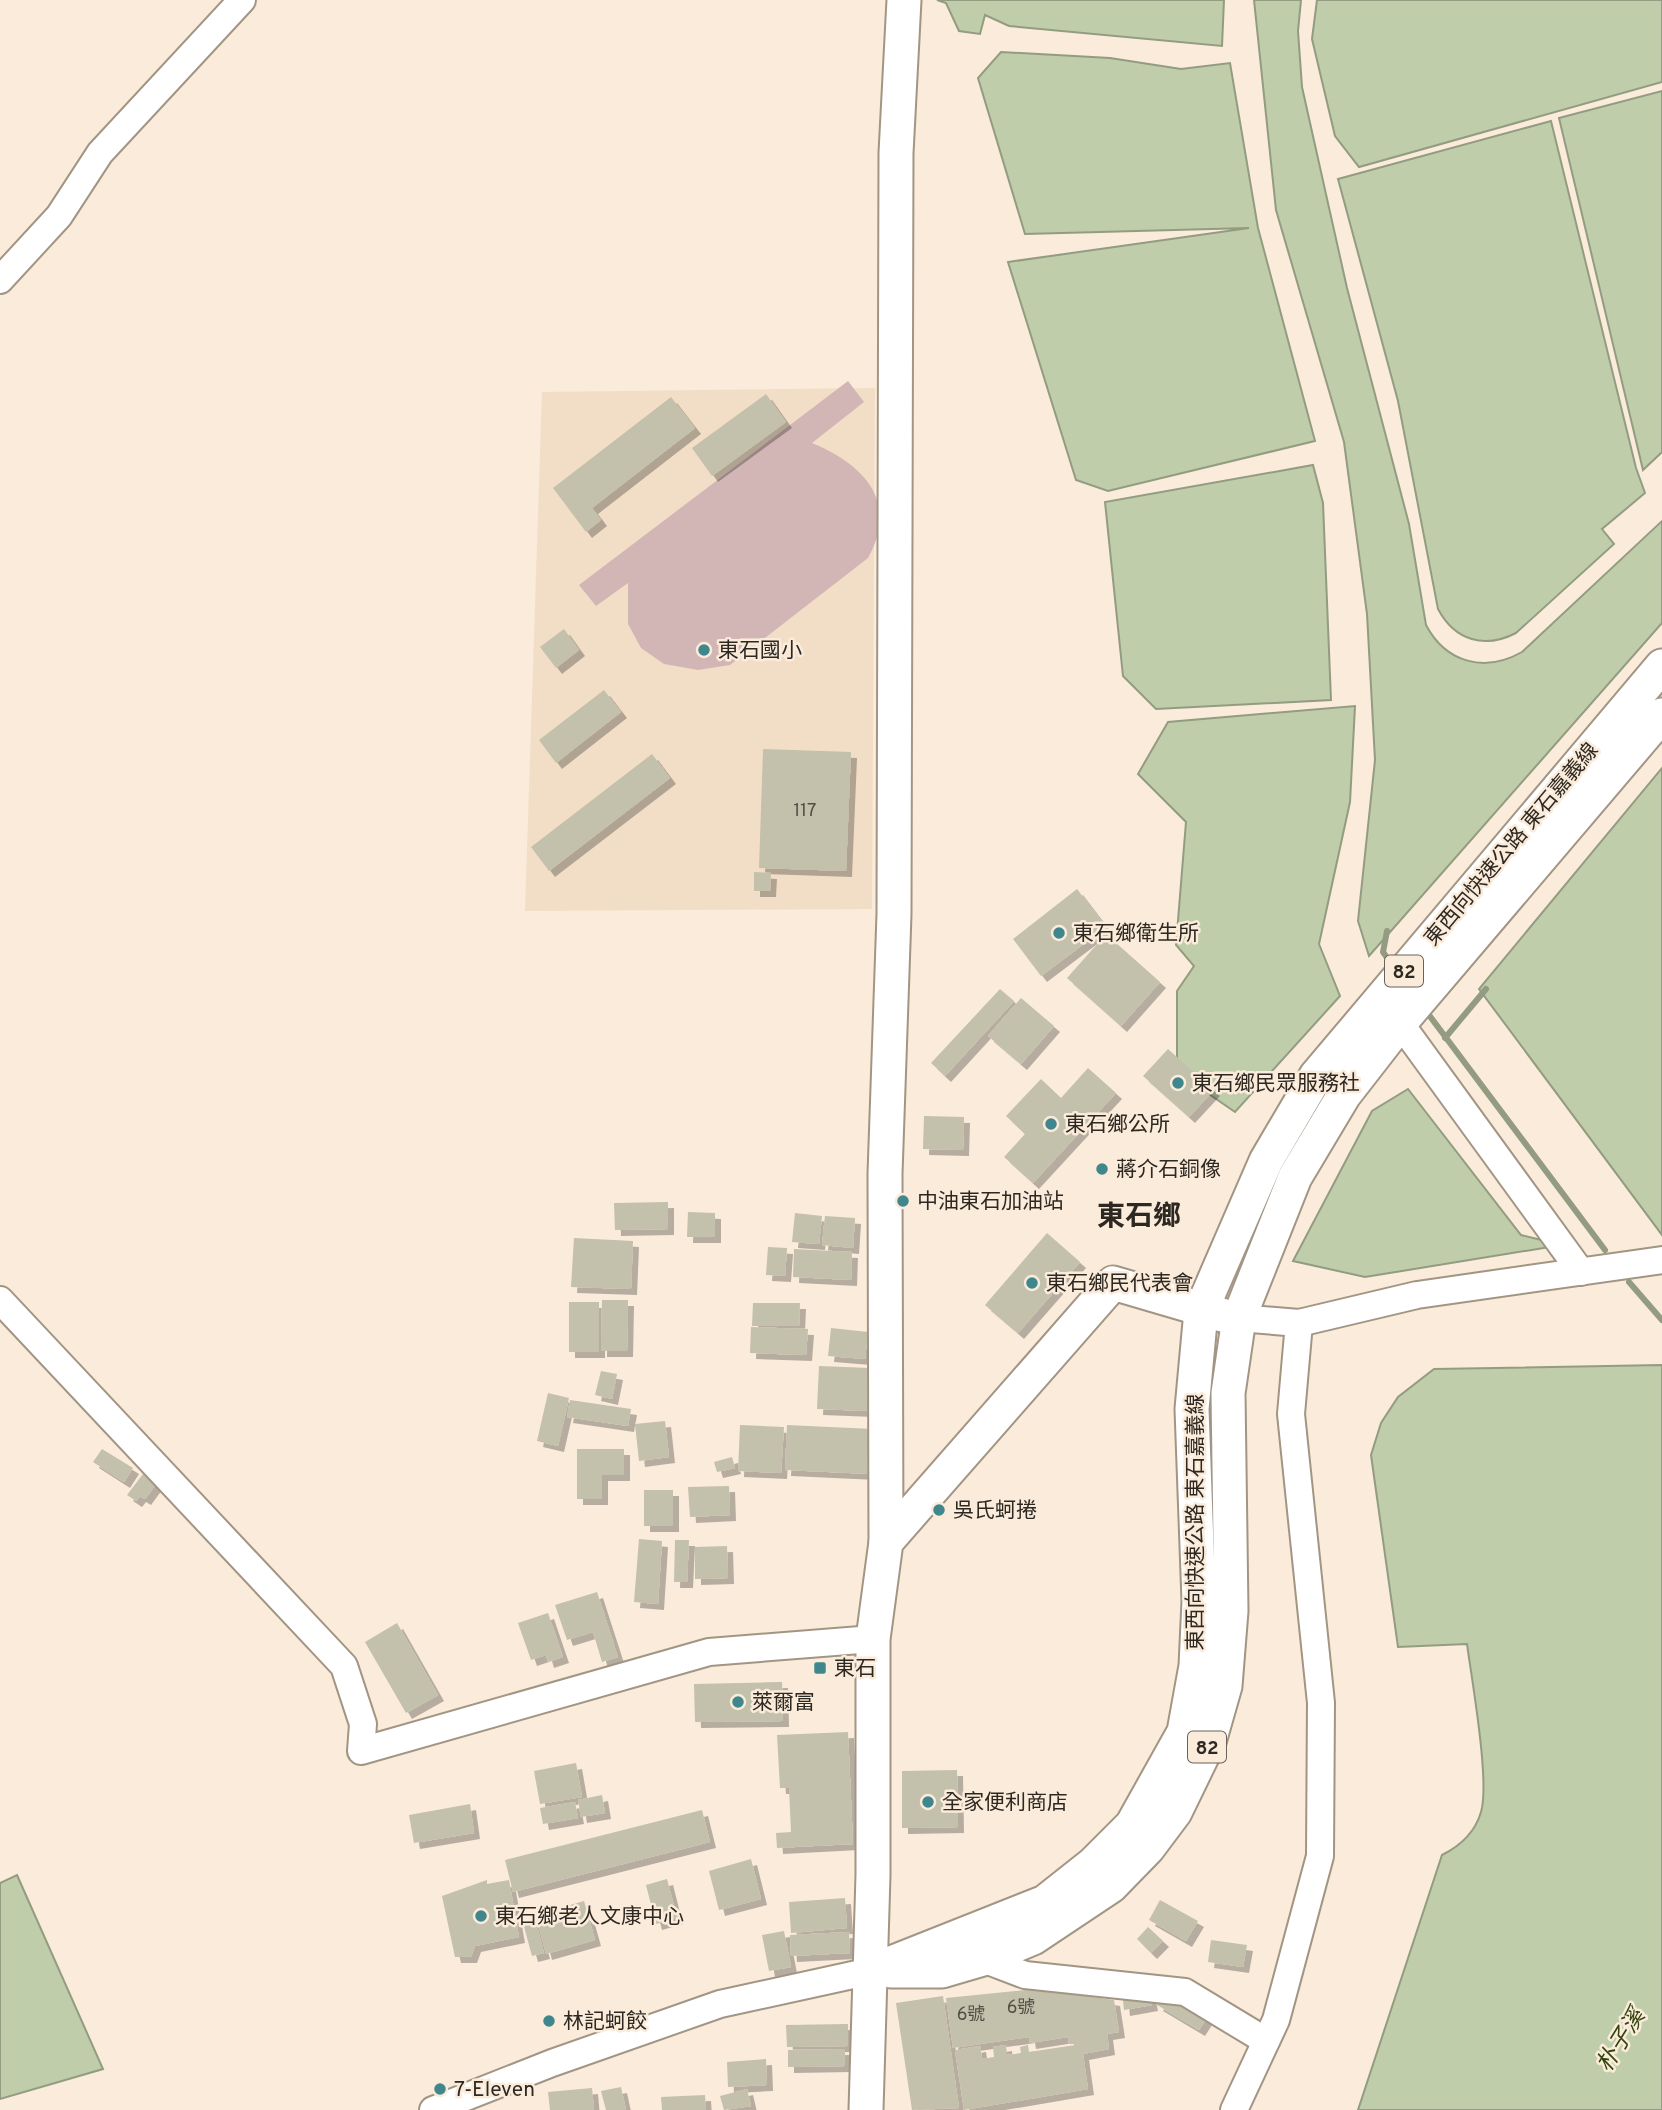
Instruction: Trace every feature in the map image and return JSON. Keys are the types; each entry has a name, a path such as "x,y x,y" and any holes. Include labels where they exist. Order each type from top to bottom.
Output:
{"main road":[{"path":"866,2110 871,1971 873,1639 886,1542 885,1174 894,914 896,153 904,0"},
{"name":"東西向快速公路 東石嘉義線","path":"978,1945 1045,1902 1093,1864 1132,1825 1184,1732 1196,1666 1199,1601 1192,1409 1201,1311 1265,1161 1316,1076 1662,666"},
{"name":"東西向快速公路 東石嘉義線","path":"871,1971 978,1945 1033,1938 1111,1886 1148,1848 1175,1812 1209,1742 1226,1686 1231,1611 1227,1392 1239,1318 1294,1177 1344,1095 1400,1023 1662,715"},
{"path":"886,1542 1114,1283 1201,1311 1239,1318"}],"street":[{"path":"0,280 59,216 100,153 242,0"},
{"path":"1400,1023 1581,1272"},
{"path":"1239,1318 1299,1323 1417,1295 1662,1259"},
{"path":"0,1300 344,1666 363,1724 361,1751 709,1652 873,1639"},
{"path":"1234,2110 1276,2020 1320,1856 1321,1703 1292,1414 1299,1323"},
{"path":"978,1945 1025,1975 1185,1992 1266,2042"},
{"path":"433,2110 552,2063 720,2004 871,1971"}],"shaded area":[{"path":"848,381 864,402 812,443 847,462 871,487 878,502 880,519 877,538 868,558 730,665 698,670 664,664 641,648 628,624 628,583 596,606 579,585"},
{"name":"東石國小","path":"875,388 872,909 525,911 542,392"}],"water":[{"path":"937,0 1224,0 1222,46 1009,26 985,15 980,34 959,31 946,3"},
{"path":"1254,0 1301,0 1298,31 1302,87 1347,288 1409,524 1426,625 1434,638 1455,656 1468,661 1494,662 1522,652 1662,521 1662,623 1369,956 1358,921 1375,760 1367,614 1344,442 1276,210"},
{"path":"1317,0 1662,0 1662,82 1359,167 1335,136 1312,39"},
{"path":"1001,52 1110,58 1181,69 1230,63 1258,228 1315,441 1108,491 1076,480 1008,262 1249,228 1025,234 978,78"},
{"path":"1662,91 1662,452 1643,470 1559,118"},
{"path":"1551,121 1636,468 1645,493 1602,529 1614,544 1516,633 1504,638 1482,641 1462,635 1445,620 1438,609 1398,401 1338,179"},
{"path":"1313,465 1323,503 1331,700 1156,709 1123,676 1105,502"},
{"path":"1355,706 1350,802 1319,944 1340,996 1235,1112 1177,1072 1177,991 1194,966 1176,945 1186,822 1138,774 1168,722"},
{"path":"1662,768 1662,1235 1479,989"},
{"path":"1408,1089 1521,1235 1562,1245 1365,1277 1293,1261 1372,1111"},
{"name":"朴子溪","path":"1662,1365 1662,2110 1358,2110 1442,1855 1461,1843 1471,1832 1481,1812 1483,1798 1479,1731 1467,1644 1398,1647 1371,1455 1381,1423 1398,1397 1434,1369"},
{"path":"17,1875 103,2069 0,2099 0,1883"}],"building":[{"path":"766,394 786,422 712,476 692,448"},
{"path":"671,397 695,428 592,508 601,520 586,532 553,488"},
{"path":"564,629 579,650 556,668 540,647"},
{"path":"604,690 621,712 556,763 539,740"},
{"path":"763,749 851,752 846,871 759,868"},
{"path":"652,754 670,778 549,871 531,847"},
{"path":"754,872 771,873 770,891 754,891"},
{"name":"東石鄉衛生所","path":"1077,889 1106,927 1041,976 1013,939"},
{"path":"1106,934 1160,982 1121,1026 1067,978"},
{"path":"1000,989 1014,1001 945,1076 931,1063"},
{"path":"1021,998 1054,1026 1021,1064 988,1036"},
{"name":"東石鄉民眾服務社","path":"1168,1049 1214,1090 1189,1117 1143,1076"},
{"name":"東石鄉公所","path":"1088,1068 1116,1093 1033,1183 1004,1157 1025,1134 1006,1116 1041,1079 1061,1098"},
{"path":"924,1116 964,1117 963,1150 923,1149"},
{"path":"668,1202 668,1229 615,1230 614,1203"},
{"path":"688,1212 715,1213 715,1237 687,1237"},
{"path":"795,1213 822,1216 819,1244 792,1242"},
{"path":"825,1216 855,1218 853,1248 822,1245"},
{"name":"東石鄉民代表會","path":"1047,1233 1080,1262 1018,1333 985,1305"},
{"path":"574,1238 633,1241 631,1289 571,1287"},
{"path":"768,1247 787,1248 785,1276 766,1275"},
{"path":"794,1249 852,1252 851,1280 793,1277"},
{"path":"602,1300 628,1300 627,1351 601,1351"},
{"path":"569,1302 599,1302 599,1352 569,1352"},
{"path":"753,1303 800,1303 799,1326 752,1326"},
{"path":"751,1327 808,1329 806,1355 750,1353"},
{"path":"831,1328 868,1332 865,1359 828,1356"},
{"path":"819,1366 870,1368 868,1411 817,1409"},
{"path":"601,1371 617,1374 612,1399 595,1395"},
{"path":"548,1393 569,1398 558,1446 537,1441"},
{"path":"570,1400 631,1409 628,1426 567,1417"},
{"path":"665,1421 669,1457 639,1461 635,1424"},
{"path":"740,1425 784,1427 781,1473 738,1471"},
{"path":"787,1425 873,1429 871,1474 785,1470"},
{"path":"102,1449 133,1468 124,1482 93,1462"},
{"path":"577,1449 624,1449 624,1475 602,1475 602,1499 577,1499"},
{"path":"732,1457 735,1468 717,1472 714,1462"},
{"path":"143,1474 156,1484 145,1499 140,1496 136,1501 127,1495"},
{"path":"729,1486 730,1515 690,1517 688,1487"},
{"path":"644,1490 673,1490 673,1526 644,1526"},
{"path":"639,1539 662,1541 658,1604 634,1602"},
{"path":"675,1540 689,1540 687,1582 674,1582"},
{"path":"727,1546 728,1578 695,1579 695,1547"},
{"path":"597,1592 618,1657 602,1662 593,1632 567,1640 555,1605"},
{"path":"548,1613 563,1657 548,1662 546,1655 531,1660 518,1623"},
{"path":"397,1623 438,1695 406,1713 365,1642"},
{"name":"萊爾富","path":"782,1682 783,1721 695,1722 694,1684"},
{"path":"848,1732 853,1844 777,1848 776,1833 791,1832 789,1788 780,1788 777,1735"},
{"path":"576,1763 582,1797 540,1804 534,1771"},
{"path":"957,1770 958,1827 902,1828 902,1771"},
{"path":"602,1795 605,1813 581,1817 578,1800"},
{"path":"575,1802 578,1818 543,1824 540,1808"},
{"path":"470,1804 474,1833 414,1843 409,1815"},
{"path":"702,1810 710,1842 513,1892 505,1860"},
{"path":"751,1859 761,1899 719,1910 709,1871"},
{"path":"667,1879 677,1918 656,1924 646,1885"},
{"name":"東石鄉老人文康中心","path":"487,1880 487,1884 509,1880 519,1937 475,1946 471,1957 455,1957 442,1896"},
{"path":"845,1898 847,1928 791,1933 789,1902"},
{"path":"1160,1900 1198,1921 1186,1941 1149,1920"},
{"path":"584,1901 595,1940 546,1954 536,1915"},
{"path":"535,1919 544,1953 532,1956 523,1923"},
{"path":"1148,1927 1163,1941 1151,1953 1137,1939"},
{"path":"784,1931 791,1967 769,1971 762,1935"},
{"path":"849,1932 850,1953 791,1956 790,1935"},
{"path":"1211,1940 1247,1945 1243,1967 1208,1962"},
{"path":"1035,1989 1114,2000 1119,2032 1107,2034 1109,2049 1083,2054 1088,2089 964,2110 955,2050 980,2046 982,2059 994,2057 993,2047 1006,2045 1007,2055 1021,2053 1020,2047 1028,2045 1029,2052 1082,2044 1069,2044 1068,2037 1030,2043 1029,2037 953,2048 946,1998"},
{"path":"1164,1993 1206,2019 1199,2030 1157,2005"},
{"path":"1150,1995 1152,2005 1124,2010 1123,2000"},
{"path":"943,1996 959,2108 912,2110 896,2003"},
{"path":"848,2024 848,2046 787,2047 786,2025"},
{"path":"845,2049 845,2066 788,2067 788,2050"},
{"path":"766,2059 767,2085 728,2087 727,2062"},
{"path":"621,2087 626,2110 606,2110 601,2091"},
{"path":"592,2088 594,2110 550,2110 548,2092"},
{"path":"747,2089 751,2106 724,2110 720,2096"},
{"path":"705,2095 706,2110 662,2110 661,2097"}],"waterway":[{"path":"1387,931 1383,952 1393,966"},
{"path":"1445,1038 1486,989"},
{"path":"1426,1011 1605,1250"},
{"path":"1629,1282 1662,1320"}],"place":[{"name":"東石國小","path":"704,650"},
{"name":"東石鄉衛生所","path":"1059,933"},
{"name":"東石鄉民眾服務社","path":"1178,1083"},
{"name":"東石鄉公所","path":"1051,1124"},
{"name":"蔣介石銅像","path":"1102,1169"},
{"name":"中油東石加油站","path":"903,1201"},
{"name":"東石鄉民代表會","path":"1032,1283"},
{"name":"吳氏蚵捲","path":"939,1510"},
{"name":"東石","path":"820,1668"},
{"name":"萊爾富","path":"738,1702"},
{"name":"全家便利商店","path":"928,1802"},
{"name":"東石鄉老人文康中心","path":"481,1916"},
{"name":"林記蚵餃","path":"549,2021"},
{"name":"7-Eleven","path":"440,2089"}],"district":[{"name":"東石鄉","path":"1139,1215"}]}
